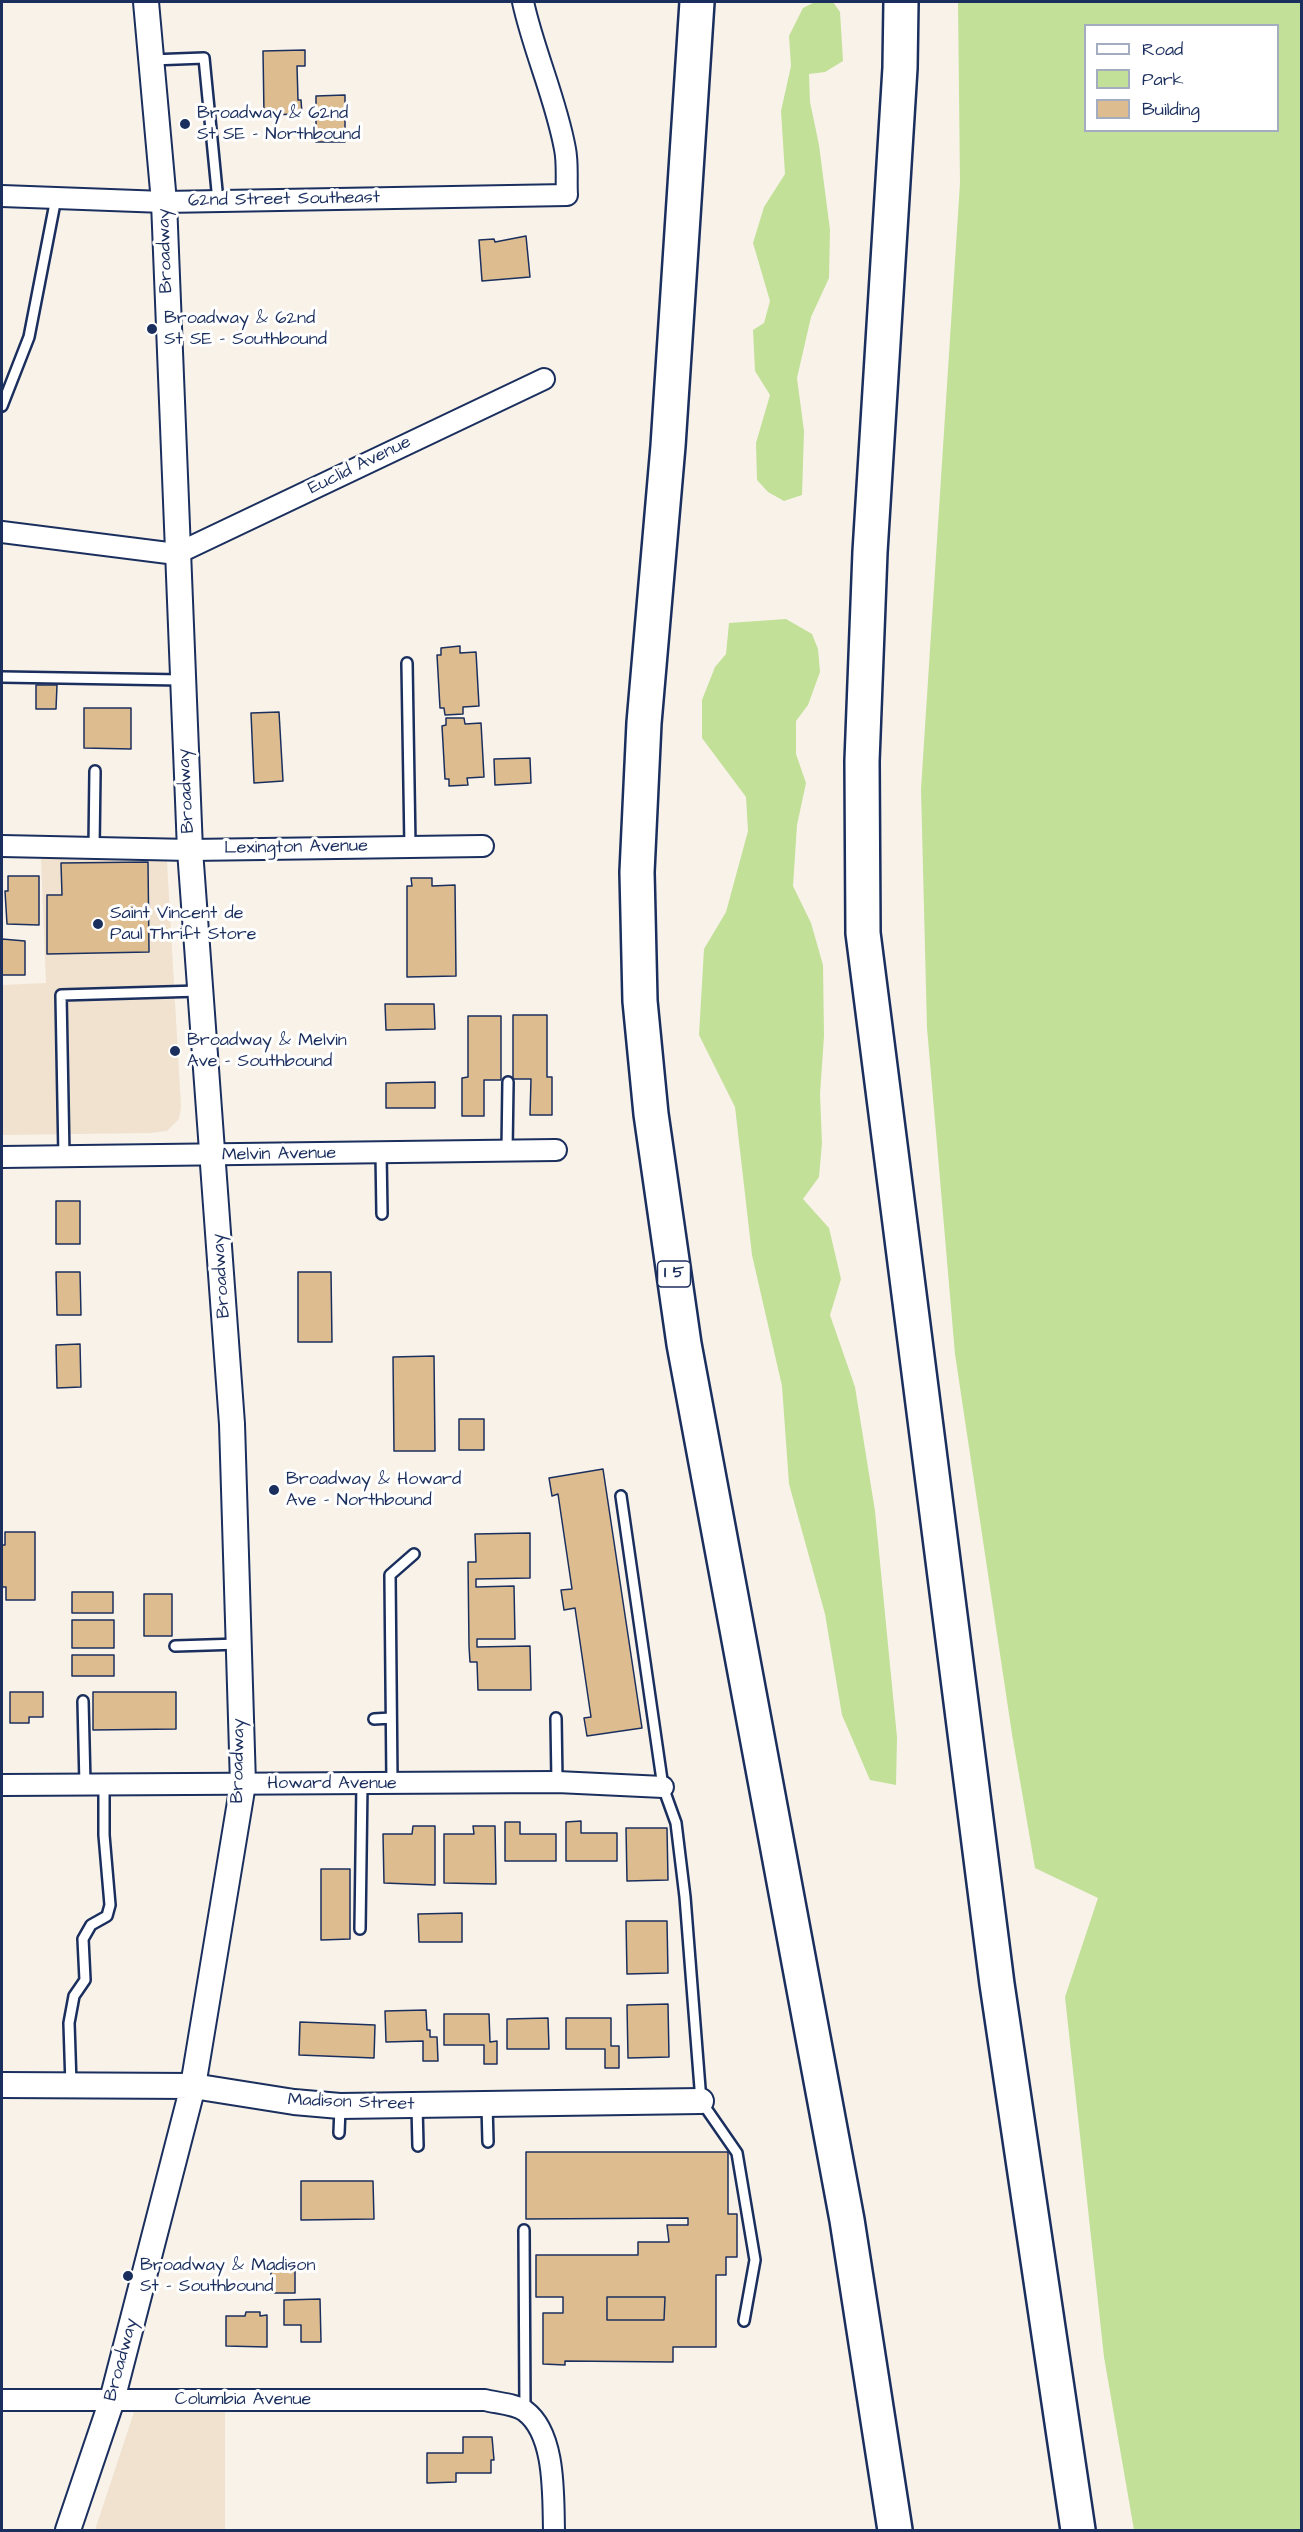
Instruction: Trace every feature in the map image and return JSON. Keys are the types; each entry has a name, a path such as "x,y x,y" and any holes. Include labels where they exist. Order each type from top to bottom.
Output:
{"highway":[{"name":"I 5","path":"697,2 668,446 644,723 637,872 640,1000 651,1114 684,1344 847,2220 895,2530"},
{"path":"902,2 900,68 870,552 862,761 863,933 997,1984 1078,2530"}],"street":[{"name":"Broadway","path":"68,2530 112,2400 193,2086 243,1784 232,1424 190,850 176,554 164,202 146,2"},
{"name":"62nd Street Southeast","path":"2,196 164,202 567,195 566,151 555,107 531,39 523,2"},
{"name":"Euclid Avenue","path":"176,554 544,379"},
{"path":"2,532 176,554"},
{"name":"Lexington Avenue","path":"2,846 190,850 483,846"},
{"name":"Melvin Avenue","path":"2,1157 556,1150"},
{"name":"Howard Avenue","path":"2,1785 557,1782 663,1787"},
{"name":"Madison Street","path":"2,2085 193,2086 294,2102 340,2106 701,2101"},
{"name":"Columbia Avenue","path":"2,2400 485,2400 525,2411"},
{"path":"525,2411 547,2441 553,2486 554,2530"}],"lane":[{"path":"151,60 204,58 218,201"},
{"path":"2,406 29,337 56,198"},
{"path":"407,663 410,847"},
{"path":"2,677 182,681"},
{"path":"94,848 95,771"},
{"path":"64,1157 61,995 202,991"},
{"path":"507,1151 508,1082"},
{"path":"381,1153 382,1214"},
{"path":"621,1496 663,1787 678,1834 701,2101 737,2153 754,2260 744,2321"},
{"path":"392,1783 390,1575 414,1554"},
{"path":"175,1646 239,1644"},
{"path":"70,2085 69,2023 75,1996 85,1980 83,1939 91,1925 107,1916 110,1905 104,1835 83,1701"},
{"path":"374,1719 391,1718"},
{"path":"556,1718 557,1782"},
{"path":"360,1929 362,1783"},
{"path":"488,2105 488,2142"},
{"path":"339,2133 340,2106"},
{"path":"417,2106 418,2146"},
{"path":"524,2230 525,2411"}],"shaded area":[{"path":"161,855 167,862 181,1107 179,1119 167,1131 150,1133 2,1135 2,985 46,983 41,858"},
{"path":"135,2409 225,2409 225,2530 95,2530"}],"green space":[{"path":"815,2 833,2 840,12 843,61 825,72 809,74 810,102 819,145 830,230 829,278 811,317 797,378 804,431 802,495 784,501 768,492 757,480 756,443 770,395 755,371 753,330 764,323 770,301 753,243 764,207 785,174 781,111 791,66 789,36 803,8"},
{"path":"958,2 1301,2 1301,2530 1134,2530 1104,2357 1065,1997 1098,1898 1035,1868 1012,1734 955,1354 927,1028 921,789 960,183"},
{"path":"786,619 812,634 818,649 820,672 808,705 796,721 796,754 806,783 797,825 793,886 811,923 823,965 824,1036 820,1094 822,1143 819,1177 803,1199 829,1228 841,1279 830,1315 855,1387 875,1511 897,1737 896,1785 870,1780 842,1715 825,1614 789,1484 782,1386 752,1255 735,1107 699,1035 704,949 726,912 748,831 746,797 702,738 702,700 715,667 726,654 729,623"}],"building":[{"path":"305,50 305,66 297,66 298,100 301,100 302,114 264,115 263,51"},
{"path":"345,95 345,142 316,142 316,96"},
{"path":"526,236 530,277 482,281 479,240 494,239 495,242"},
{"path":"460,646 460,653 476,652 479,706 463,707 463,714 445,715 444,708 440,708 437,655 441,655 441,648"},
{"path":"36,685 57,685 56,709 36,709"},
{"path":"84,708 131,708 131,749 84,748"},
{"path":"279,712 283,781 254,783 251,713"},
{"path":"446,718 464,718 465,724 481,723 484,777 467,778 468,785 449,786 449,779 445,779 442,726 446,725"},
{"path":"530,758 531,783 495,785 494,759"},
{"name":"Saint Vincent de Paul Thrift Store","path":"148,862 149,952 47,954 47,895 62,895 61,863"},
{"path":"8,876 39,876 39,925 7,924 5,891 8,891"},
{"path":"411,878 432,878 432,886 455,885 456,976 407,977 407,886 412,886"},
{"path":"2,939 25,941 25,975 2,975"},
{"path":"385,1004 434,1004 435,1029 386,1030"},
{"path":"513,1015 547,1015 547,1077 552,1077 552,1115 530,1115 531,1079 513,1079"},
{"path":"468,1016 501,1016 501,1080 484,1080 484,1116 462,1116 462,1078 468,1077"},
{"path":"435,1082 435,1108 386,1108 386,1083"},
{"path":"56,1201 80,1201 80,1244 56,1244"},
{"path":"56,1272 80,1272 81,1315 57,1315"},
{"path":"298,1272 331,1272 332,1342 298,1342"},
{"path":"80,1344 81,1387 57,1388 56,1345"},
{"path":"434,1356 435,1451 394,1451 393,1357"},
{"path":"459,1419 484,1419 484,1450 459,1450"},
{"path":"603,1469 642,1728 587,1736 584,1718 591,1717 575,1608 564,1610 561,1590 572,1589 558,1494 552,1496 549,1478"},
{"path":"5,1532 35,1532 35,1600 6,1600 6,1587 2,1587 2,1545 5,1545"},
{"path":"530,1533 530,1578 476,1579 476,1587 514,1586 515,1639 477,1639 477,1647 530,1646 531,1690 478,1690 477,1662 470,1662 469,1646 468,1562 476,1562 475,1534"},
{"path":"72,1592 113,1592 113,1613 72,1613"},
{"path":"144,1594 172,1594 172,1636 144,1636"},
{"path":"72,1620 114,1620 114,1648 72,1648"},
{"path":"72,1655 114,1655 114,1676 72,1676"},
{"path":"10,1692 43,1692 43,1717 29,1717 29,1723 10,1723"},
{"path":"93,1692 176,1692 176,1729 93,1730"},
{"path":"581,1821 581,1833 617,1833 617,1861 566,1861 566,1822"},
{"path":"505,1822 520,1822 520,1834 556,1834 556,1861 505,1861"},
{"path":"413,1826 435,1826 435,1885 384,1883 383,1834 412,1834"},
{"path":"473,1826 495,1826 496,1884 444,1883 444,1834 474,1834"},
{"path":"626,1828 667,1828 668,1880 627,1881"},
{"path":"321,1869 350,1869 350,1939 321,1940"},
{"path":"462,1913 462,1942 419,1942 418,1914"},
{"path":"626,1921 667,1921 668,1973 627,1974"},
{"path":"668,2004 669,2057 628,2058 627,2005"},
{"path":"426,2010 427,2030 430,2030 430,2037 437,2037 438,2061 423,2061 423,2041 386,2042 385,2011"},
{"path":"444,2014 489,2014 490,2042 497,2041 497,2064 484,2064 484,2045 444,2045"},
{"path":"548,2018 549,2049 507,2049 507,2019"},
{"path":"566,2018 611,2018 611,2046 619,2046 619,2068 605,2068 605,2049 566,2049"},
{"path":"300,2022 375,2025 374,2058 299,2055"},
{"path":"526,2152 728,2152 728,2214 737,2214 737,2257 726,2257 726,2275 716,2275 716,2347 673,2347 673,2362 565,2361 565,2365 543,2364 543,2313 563,2313 563,2297 536,2297 536,2255 638,2255 638,2242 669,2242 667,2225 688,2225 688,2218 526,2219","holes":["607,2297 665,2297 664,2320 607,2320"]},
{"path":"301,2181 373,2181 374,2219 301,2220"},
{"path":"271,2267 295,2267 295,2293 271,2293"},
{"path":"607,2297 665,2297 664,2320 607,2320"},
{"path":"320,2299 321,2342 301,2342 301,2325 284,2325 284,2300"},
{"path":"246,2312 260,2312 260,2316 267,2315 267,2347 226,2346 226,2316 245,2316"},
{"path":"463,2437 492,2437 494,2460 491,2460 491,2473 456,2473 456,2482 427,2483 427,2453 463,2453"}],"place":[{"name":"Broadway & 62nd St SE - Northbound","path":"185,124"},
{"name":"Broadway & 62nd St SE - Southbound","path":"152,329"},
{"name":"Saint Vincent de Paul Thrift Store","path":"98,924"},
{"name":"Broadway & Melvin Ave - Southbound","path":"175,1051"},
{"name":"Broadway & Howard Ave - Northbound","path":"274,1490"},
{"name":"Broadway & Madison St - Southbound","path":"128,2276"}]}
